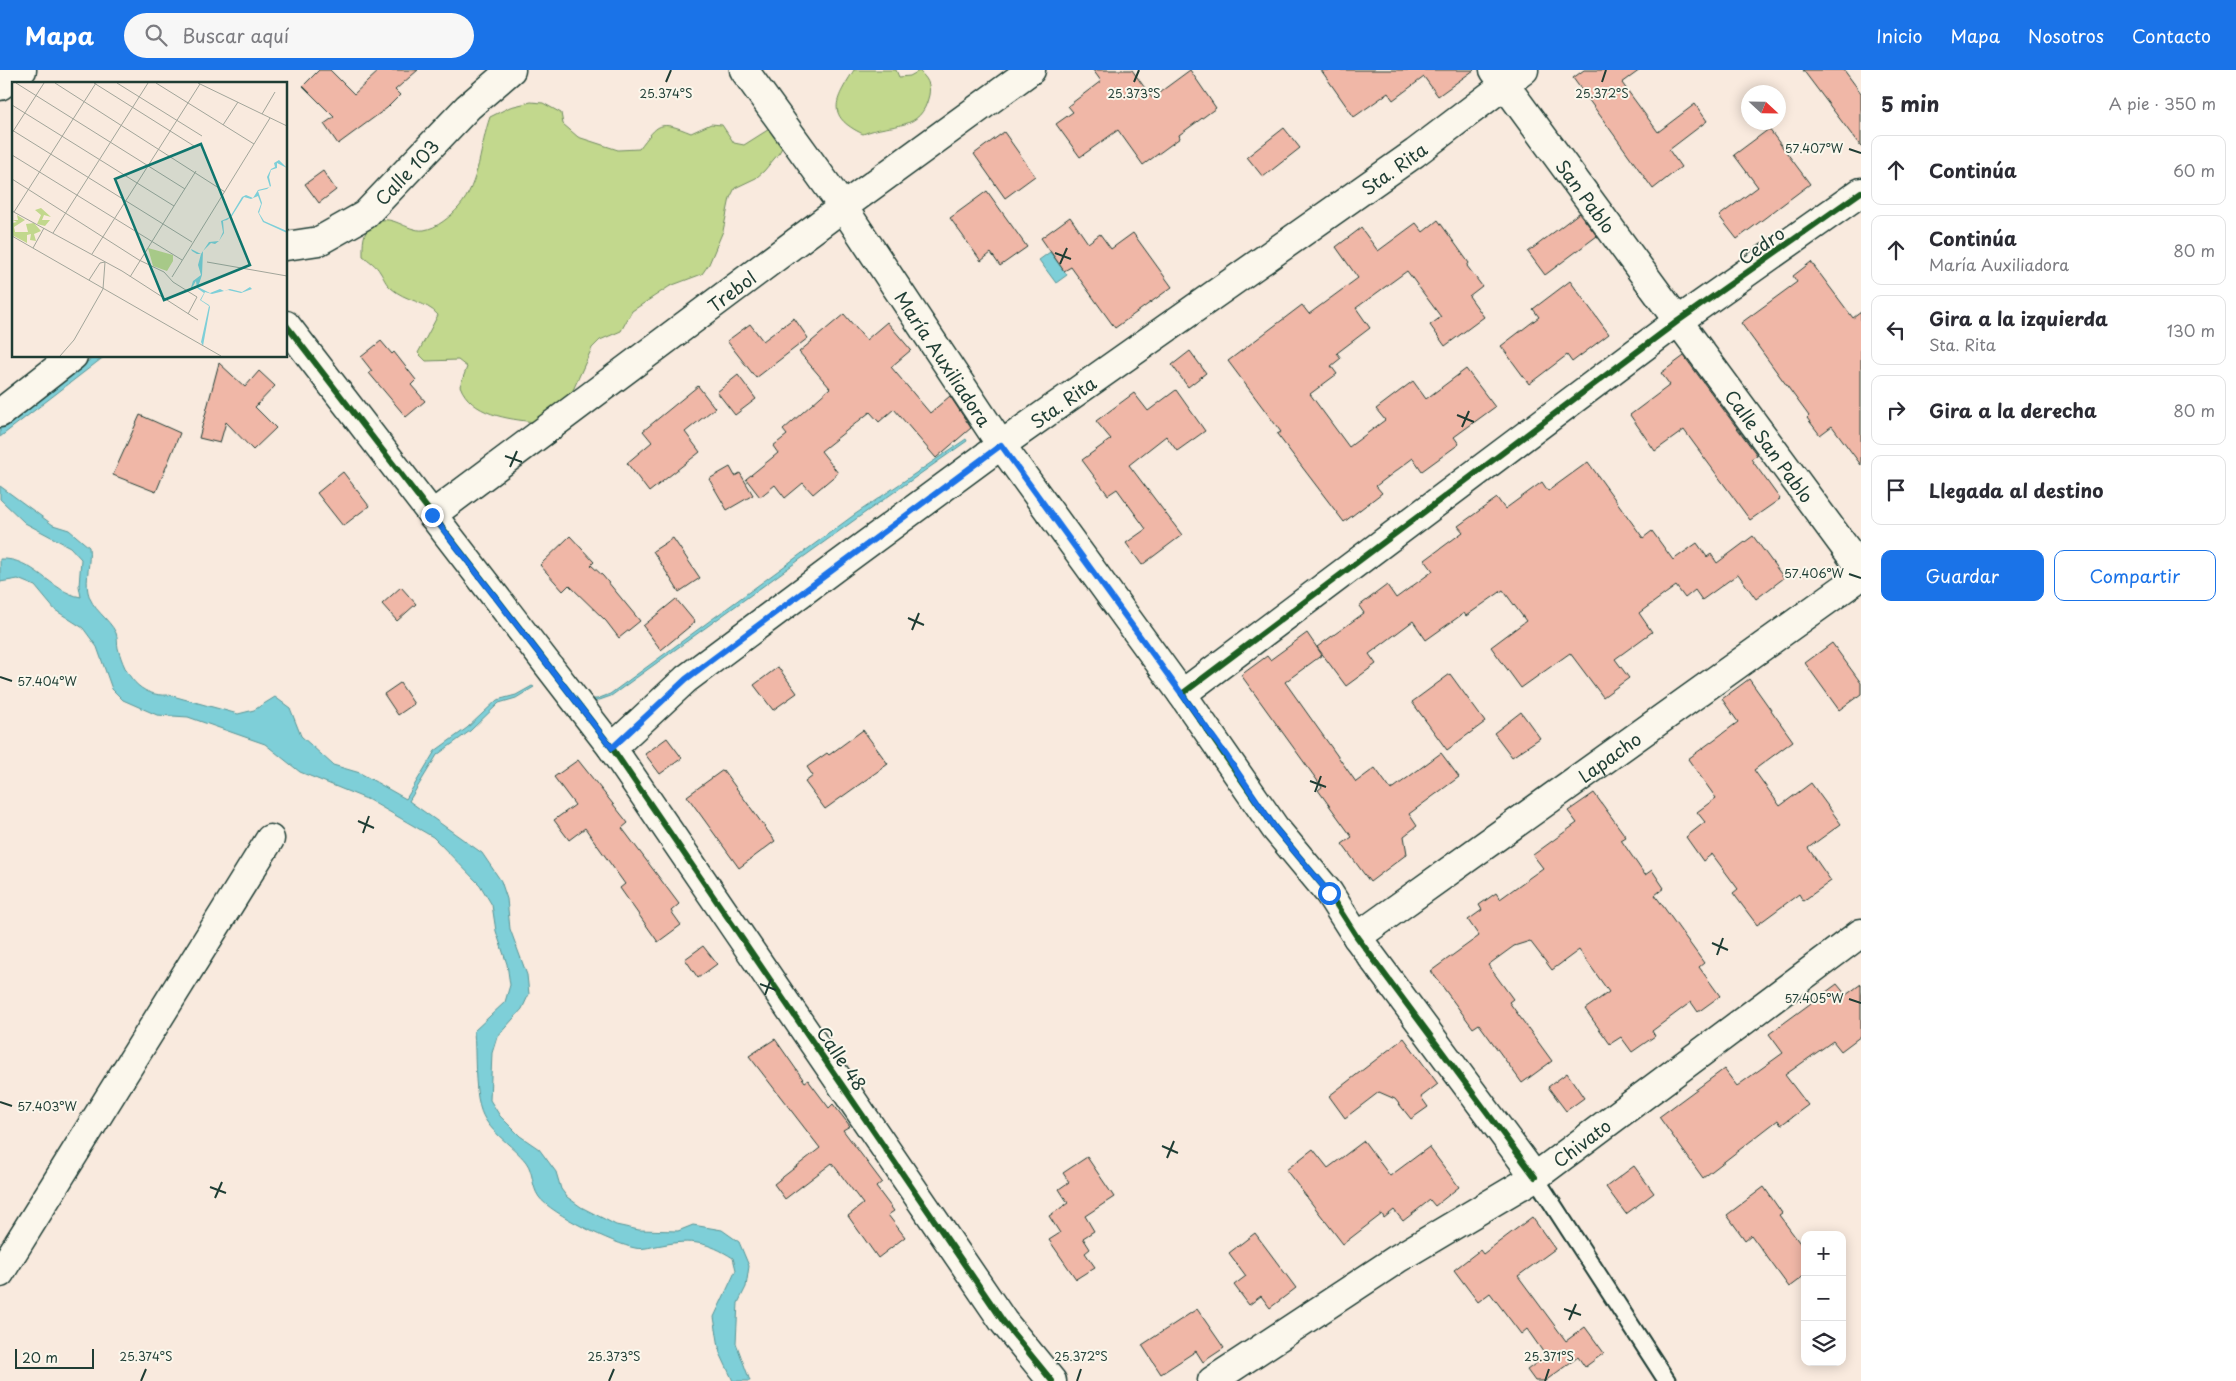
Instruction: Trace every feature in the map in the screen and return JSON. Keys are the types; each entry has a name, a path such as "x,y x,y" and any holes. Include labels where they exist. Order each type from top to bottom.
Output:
{"street":[{"path":"0,86 22,70"},
{"name":"Calle 103","path":"288,246 319,241 365,215 468,106 511,70"},
{"name":"María Auxiliadora","path":"744,70 843,207 1001,445 1182,694 1275,828 1329,893 1356,937 1535,1177"},
{"name":"Trebol","path":"432,515 843,207 1031,70"},
{"name":"San Pablo","path":"1508,75 1678,322"},
{"name":"Sta. Rita","path":"612,748 686,679 1001,445 1415,153 1508,75"},
{"name":"Cedro","path":"1182,694 1678,322 1861,192"},
{"name":"Calle San Pablo","path":"1678,322 1861,570"},
{"name":"Calle 48","path":"288,328 612,748 1003,1321 1052,1381"},
{"path":"0,413 70,358"},
{"name":"Lapacho","path":"1356,937 1861,576"},
{"path":"0,1273 270,840"},
{"name":"Chivato","path":"1212,1381 1397,1259 1535,1177 1861,933"}],"lane":[{"path":"1535,1177 1667,1381"}],"green space":[{"path":"854,70 896,70 899,77 910,76 919,71 929,84 929,95 925,107 912,121 863,134 850,127 842,120 838,113 837,105 839,98"},
{"path":"531,102 543,103 561,113 563,124 578,137 618,150 639,149 656,129 666,125 691,133 711,124 722,125 734,143 744,145 774,126 784,144 764,171 756,178 735,188 730,198 723,231 709,264 702,274 670,286 632,311 621,331 600,340 592,348 569,399 535,422 492,414 473,403 465,396 460,386 467,367 458,360 426,361 418,353 438,315 428,307 403,296 391,288 377,268 363,256 365,234 369,227 379,221 392,221 417,230 424,230 443,222 452,215 471,187 479,164 490,117 510,107"}],"water":[{"path":"1050,252 1067,275 1056,283 1039,260"},
{"path":"92,358 102,358 0,437 0,428"},
{"path":"966,439 967,441 611,696 591,703 560,664 573,673 592,699 610,694 854,515"},
{"path":"0,486 53,525 69,530 89,547 87,582 90,598 116,633 118,648 125,667 129,675 142,688 158,695 169,695 238,714 254,710 275,697 290,708 301,736 333,765 360,773 406,799 435,751 467,728 497,700 516,695 532,686 534,687 516,698 499,703 470,731 437,755 409,801 482,853 501,881 507,899 510,929 527,975 529,994 522,1009 497,1037 492,1053 490,1100 500,1116 520,1136 539,1149 556,1172 561,1189 567,1197 581,1207 616,1225 639,1230 678,1231 693,1225 722,1230 739,1242 749,1266 746,1287 738,1303 736,1343 750,1381 733,1381 720,1353 714,1317 736,1270 733,1258 715,1248 691,1242 635,1248 613,1241 569,1220 556,1212 539,1197 536,1193 529,1166 483,1116 477,1089 474,1031 505,1002 510,985 507,964 496,931 492,905 480,885 433,837 369,800 300,772 265,744 188,717 157,715 123,700 112,689 97,647 83,628 55,610 35,586 18,579 0,582 0,559 12,560 32,569 60,589 81,597 79,586 81,559 70,547 25,523 0,499"}],"building":[{"path":"319,70 330,70 354,94 380,70 418,70 395,90 400,95 387,108 338,144 324,124 334,117 303,86"},
{"path":"1093,70 1132,70 1152,98 1190,70 1216,108 1143,165 1118,130 1080,157 1056,124 1073,112 1068,106 1101,81"},
{"path":"1321,70 1474,70 1438,96 1424,77 1393,100 1388,93 1354,117"},
{"path":"1584,70 1640,70 1622,83 1658,132 1695,104 1707,121 1669,150 1681,167 1653,189 1573,78"},
{"path":"1803,70 1844,70 1861,93 1861,147"},
{"path":"1284,128 1300,148 1263,177 1247,157"},
{"path":"1770,130 1810,184 1737,239 1719,216 1758,187 1734,155"},
{"path":"1004,132 1035,176 1005,198 974,154"},
{"path":"323,171 336,190 319,203 305,184"},
{"path":"987,191 1027,247 1000,266 991,253 981,261 950,218"},
{"path":"1579,213 1597,236 1545,275 1528,252"},
{"path":"1070,217 1088,243 1100,234 1111,249 1133,233 1172,287 1115,328 1071,267 1064,271 1041,238"},
{"path":"1438,220 1469,263 1467,266 1482,286 1469,296 1484,317 1445,346 1430,325 1441,317 1407,271 1356,308 1370,328 1337,353 1341,358 1331,366 1337,374 1310,394 1349,447 1385,420 1376,409 1413,381 1426,399 1466,369 1495,407 1454,437 1459,444 1422,471 1413,458 1376,486 1382,493 1344,522 1277,434 1281,432 1228,361 1302,305 1309,314 1358,278 1336,247 1361,228 1378,251 1416,223 1423,232"},
{"path":"1811,262 1853,318 1861,312 1861,465 1832,426 1820,435 1807,418 1809,416 1741,323 1797,282 1793,276"},
{"path":"1570,281 1609,334 1572,362 1567,355 1529,384 1501,346 1539,317 1533,309"},
{"path":"844,314 866,340 887,322 911,350 891,367 930,413 950,396 971,428 936,458 894,409 879,422 870,412 821,451 838,473 813,494 803,483 785,498 775,485 760,497 746,479 778,453 773,446 787,435 783,430 830,388 799,352"},
{"path":"794,318 808,338 756,378 727,341 750,324 763,341"},
{"path":"381,341 392,354 394,352 416,380 411,385 425,401 406,417 369,373 372,371 361,357"},
{"path":"1190,351 1206,373 1188,387 1172,365"},
{"path":"1684,356 1757,455 1751,459 1780,499 1750,520 1684,430 1655,451 1630,415 1670,385 1661,373"},
{"path":"219,363 245,387 259,371 275,386 255,407 276,428 253,450 226,422 220,443 199,438"},
{"path":"738,375 756,399 735,415 717,392"},
{"path":"698,386 715,408 685,432 700,452 649,492 627,463 652,442 643,431"},
{"path":"1176,390 1205,431 1177,451 1166,436 1129,465 1182,535 1142,565 1126,543 1146,529 1117,489 1108,495 1082,460 1111,439 1096,421 1134,393 1148,411"},
{"path":"140,415 180,433 156,492 113,475"},
{"path":"1588,462 1643,538 1652,531 1673,560 1697,543 1707,557 1711,554 1717,563 1753,536 1784,578 1756,599 1738,574 1702,600 1695,590 1685,598 1676,586 1639,613 1652,632 1615,659 1629,678 1603,697 1570,653 1521,688 1491,647 1526,621 1503,590 1466,616 1464,613 1426,640 1413,621 1369,654 1376,664 1346,686 1317,647 1364,613 1359,606 1387,585 1396,598 1433,571 1425,560 1463,532 1458,526 1497,498 1505,509 1542,482 1548,491"},
{"path":"730,467 735,476 740,473 753,495 727,510 709,479"},
{"path":"343,472 369,506 343,526 317,493"},
{"path":"570,536 594,562 591,565 603,576 640,621 619,638 606,621 569,585 563,591 540,565"},
{"path":"673,538 700,578 679,592 653,551"},
{"path":"401,587 416,604 397,621 382,604"},
{"path":"676,599 695,622 661,650 643,626"},
{"path":"1307,633 1322,655 1285,682 1356,782 1375,768 1391,790 1441,753 1459,777 1409,814 1417,826 1404,836 1407,854 1370,882 1342,844 1352,837 1318,790 1322,787 1241,675 1267,656 1270,660"},
{"path":"1832,643 1861,683 1861,694 1839,710 1805,663"},
{"path":"778,667 797,693 773,710 754,685"},
{"path":"1450,674 1485,722 1447,750 1412,702"},
{"path":"1749,679 1793,741 1754,770 1780,806 1811,783 1841,824 1808,848 1831,881 1803,901 1799,894 1757,925 1733,893 1738,889 1712,854 1703,861 1686,837 1705,822 1697,812 1716,798 1688,759 1738,722 1722,699"},
{"path":"400,683 414,704 398,715 384,694"},
{"path":"1521,712 1540,738 1512,757 1494,733"},
{"path":"863,730 888,764 825,809 805,782 813,776 807,767 827,753 829,755"},
{"path":"667,738 682,758 660,774 645,754"},
{"path":"578,760 628,823 622,828 679,904 671,911 681,925 658,942 620,888 625,884 585,828 569,840 554,820 575,805 554,777"},
{"path":"723,770 775,841 739,868 687,796"},
{"path":"1594,793 1626,837 1621,840 1645,875 1652,870 1664,888 1655,895 1704,963 1699,967 1720,996 1698,1012 1691,1002 1652,1031 1655,1036 1632,1052 1621,1037 1610,1044 1585,1009 1609,992 1579,950 1552,970 1530,941 1514,946 1488,965 1513,999 1509,1002 1552,1061 1522,1083 1479,1024 1473,1028 1431,971 1479,936 1468,920 1482,910 1479,905 1496,893 1500,899 1543,868 1533,855 1577,823 1568,811"},
{"path":"703,946 717,964 698,978 685,959"},
{"path":"1837,984 1846,995 1861,984 1861,1036 1841,1051 1833,1041 1785,1075 1808,1105 1781,1125 1778,1120 1703,1178 1659,1117 1724,1069 1737,1086 1783,1053 1769,1034"},
{"path":"1404,1038 1438,1084 1421,1097 1428,1107 1411,1119 1395,1099 1379,1092 1345,1118 1329,1096"},
{"path":"775,1039 805,1082 808,1080 829,1108 833,1104 850,1126 843,1130 882,1182 876,1187 894,1211 888,1215 905,1237 878,1258 848,1216 863,1204 832,1163 785,1199 774,1184 820,1148 749,1056"},
{"path":"1567,1073 1584,1098 1566,1111 1548,1087"},
{"path":"1364,1141 1390,1176 1429,1147 1459,1187 1435,1206 1430,1200 1403,1221 1394,1210 1384,1218 1382,1214 1343,1244 1286,1170 1313,1149 1328,1168"},
{"path":"1087,1157 1114,1197 1085,1216 1094,1231 1083,1238 1090,1249 1085,1253 1095,1267 1076,1279 1049,1240 1060,1233 1049,1216 1068,1203 1059,1189 1069,1182 1063,1173"},
{"path":"1634,1166 1654,1193 1626,1214 1606,1187"},
{"path":"1764,1187 1782,1213 1779,1215 1801,1245 1801,1278 1789,1287 1751,1235 1745,1240 1727,1215"},
{"path":"1532,1217 1555,1249 1518,1276 1566,1341 1585,1327 1604,1353 1585,1367 1578,1357 1545,1381 1535,1381 1527,1370 1546,1356 1527,1329 1521,1334 1490,1293 1478,1302 1454,1270 1480,1250 1483,1254"},
{"path":"1255,1233 1296,1288 1270,1308 1261,1296 1249,1305 1234,1285 1246,1276 1229,1253"},
{"path":"1197,1309 1224,1348 1203,1362 1196,1351 1161,1374 1142,1345"}],"cycle path":[{"path":"1535,1177 1357,937 1329,893 1275,828 1182,694 1678,321 1861,192"},
{"path":"288,328 612,748 1003,1321 1052,1381"}],"route":[{"path":"432,515 612,748 686,679 1001,445 1226,755 1275,828 1329,893"}]}
